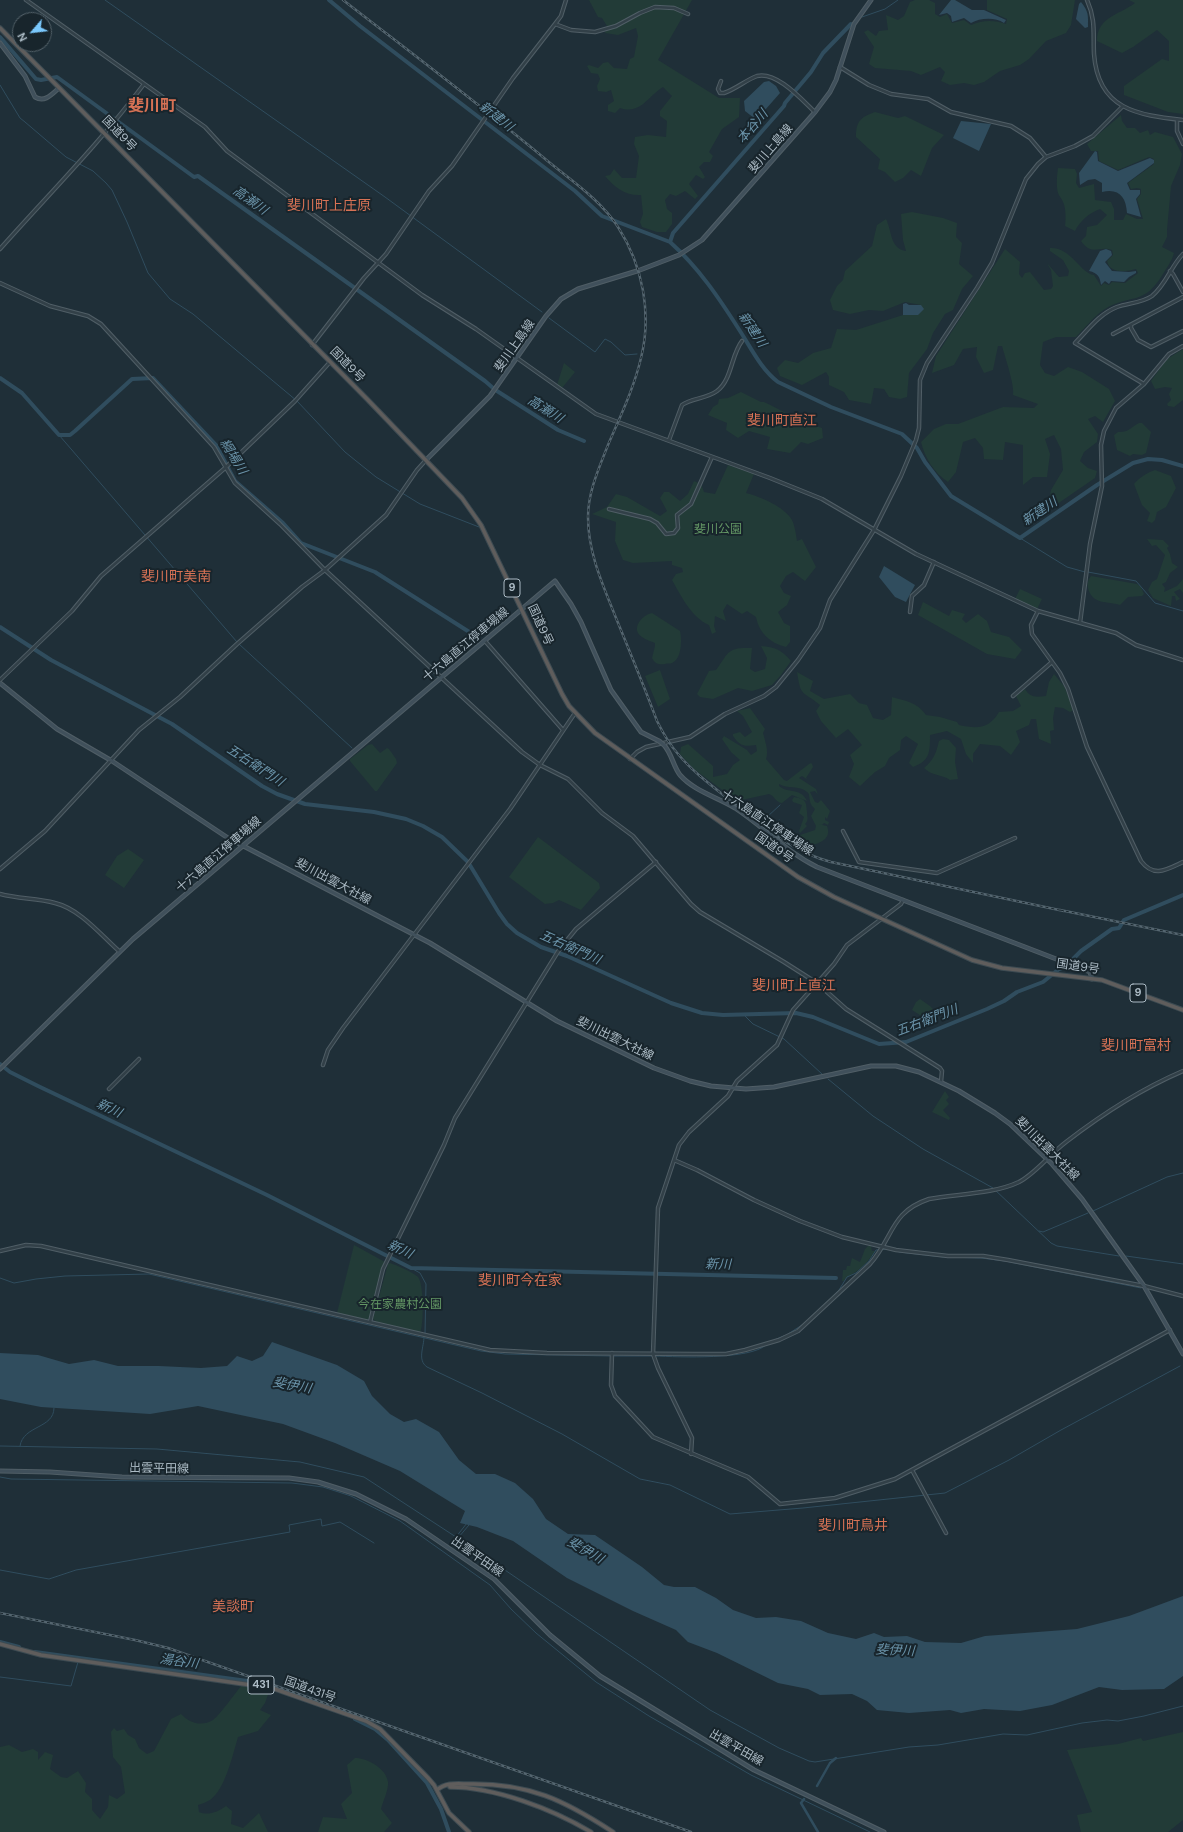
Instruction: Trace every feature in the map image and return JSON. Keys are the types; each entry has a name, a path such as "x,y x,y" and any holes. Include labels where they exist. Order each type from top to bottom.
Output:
{"highway":[{"name":"国道9号","path":"0,28 330,362 462,498 474,514 562,694 575,713 595,733 629,759 809,884 834,897 972,960 1002,968 1092,978 1109,982 1183,1010"},
{"name":"国道431号","path":"0,1644 41,1655 272,1688 370,1724 387,1737 428,1778 437,1790 449,1813 469,1832"},
{"path":"437,1790 442,1786 447,1785 476,1784 502,1785 531,1790 574,1808 613,1832"},
{"path":"437,1790 448,1787 460,1787 521,1800 566,1817 591,1832"}],"main road":[{"name":"斐川上島線","path":"426,460 490,396 555,305 568,294 578,289 638,270 686,252 709,233 815,112 830,92 854,24 871,0"},
{"path":"0,43 25,76 35,97 41,99 46,98 59,88"},
{"name":"十六島直江停車場線","path":"0,1069 119,951 555,581 581,622 611,690 641,732 664,745 669,752 677,770 685,779 735,809 794,854 817,867 1090,972 1092,978"},
{"name":"斐川出雲大社線","path":"0,684 57,729 112,760 203,822 244,846 414,934 571,1028 665,1072 690,1081 711,1086 732,1088 774,1087 845,1070 886,1065 907,1068 941,1082 995,1113 1047,1158 1082,1199 1144,1286 1183,1354"},
{"name":"出雲平田線","path":"0,1471 50,1472 122,1477 289,1478 318,1482 369,1499 406,1519 494,1579 550,1635 600,1676 754,1770 884,1832"}],"street":[{"path":"26,0 205,127 217,142 227,150 422,294 476,329 596,414 669,440 822,499 874,530 934,562 1038,611 1116,633 1136,645 1183,660"},
{"path":"312,344 386,254 429,191 452,166 513,78 556,24 561,16 566,0"},
{"path":"1087,0 1094,20 1095,64 1107,92 1122,107 1143,114 1183,120"},
{"path":"556,24 571,30 596,32 616,26 640,12 655,7 674,8 688,14"},
{"path":"840,67 869,85 891,94 928,99 952,112 1011,126 1030,138 1046,157"},
{"path":"721,81 718,89 720,93 724,93 752,78 768,76 782,84 815,112"},
{"path":"0,249 118,118 144,84"},
{"path":"629,759 646,747 690,737 725,714 764,696 776,687 798,660 820,628 830,600 874,530 912,451 919,428 920,380 927,363 992,263 1026,179 1038,164 1046,157 1075,146 1093,136 1122,107"},
{"path":"1177,119 1177,131 1183,144"},
{"path":"1144,384 1076,343 1106,312 1150,297 1159,289 1183,254"},
{"path":"1170,271 1183,292"},
{"path":"0,283 50,306 88,316 101,324 211,443 235,483 280,524 325,570 522,752 540,765 568,779 602,813 633,836 691,904 700,912 817,983 846,1008 940,1068 942,1071 941,1082"},
{"path":"1113,334 1183,297"},
{"path":"1132,324 1131,328 1136,338 1151,348 1183,331"},
{"path":"669,440 682,405 711,394 721,387 742,341"},
{"path":"1080,623 1090,544 1102,484 1101,445 1107,424 1116,408 1144,384 1170,354 1183,346"},
{"path":"0,680 81,601 101,576 225,468 295,401 330,362"},
{"path":"609,509 650,519 657,523 666,534 674,533 678,528 676,515 691,504 712,457"},
{"path":"0,869 45,831 152,719 180,697 237,644 302,587 325,570 386,515 417,470 426,460"},
{"path":"910,612 912,596 924,585 934,562"},
{"path":"1038,611 1031,631 1068,689 1087,747 1140,861 1145,867 1155,871 1166,870 1183,862"},
{"path":"485,640 563,730"},
{"path":"1013,696 1052,662"},
{"path":"323,1065 330,1046 414,934 449,891 471,858 510,809 575,713"},
{"path":"843,831 859,862 937,873 1015,838"},
{"path":"370,1322 383,1269 461,1106 559,950 576,929 656,862"},
{"path":"0,894 22,899 56,903 68,908 93,927 119,951"},
{"path":"691,1454 693,1447 692,1438 658,1368 653,1354 658,1208 679,1145 689,1132 728,1096 737,1081 777,1045 793,1010 817,983 852,939 900,904 903,900"},
{"path":"108,1089 139,1059"},
{"path":"0,1251 26,1245 41,1246 490,1350 513,1352 726,1354 764,1345 788,1336 806,1325 870,1264 883,1247 897,1220 908,1209 929,1199 1004,1187 1020,1181 1079,1132 1156,1084 1183,1071"},
{"path":"674,1160 697,1170 754,1200 800,1221 842,1237 896,1250 939,1255 983,1256 1008,1260 1144,1286 1183,1296"},
{"path":"612,1353 612,1385 615,1396 653,1437 748,1477 780,1504 835,1498 895,1479 1170,1330"},
{"path":"912,1470 946,1533"}],"green space":[{"path":"589,0 692,0 658,60 719,98 740,98 739,117 722,129 709,152 713,156 710,162 704,162 699,167 705,177 703,179 696,175 689,184 698,196 695,199 685,191 676,196 670,194 665,200 667,209 672,213 672,224 666,232 657,232 642,227 640,222 643,214 641,195 626,193 605,176 610,175 614,169 622,178 636,178 639,156 634,144 635,137 648,135 666,137 667,121 660,116 660,111 672,96 663,87 639,107 633,109 620,108 615,113 608,111 608,105 614,101 611,90 606,92 598,91 597,86 600,79 598,74 591,73 587,66 589,65 598,68 603,63 608,62 614,68 627,69 630,59 634,57 638,36 636,28 618,35 605,33 607,26 602,18 598,17"},
{"path":"915,0 929,0 935,3 935,14 940,17 947,14 952,23 964,20 971,25 988,21 1006,24 1007,19 987,10 987,0 1075,0 1071,25 1066,33 1046,41 1029,59 1020,65 1000,71 984,82 974,85 964,83 950,85 941,81 945,72 940,67 921,75 911,71 875,68 869,64 874,47 864,32 868,30 876,36 879,31 888,30 886,15 898,20 904,16 910,2"},
{"path":"1129,0 1183,0 1183,114 1168,112 1124,95 1124,86 1162,59 1169,61 1169,41 1157,30 1122,53 1097,41 1098,33 1105,22 1135,3"},
{"path":"875,112 898,118 905,116 944,135 932,148 921,176 911,170 903,178 895,182 885,172 878,169 880,159 856,137 857,127 862,118"},
{"path":"1121,115 1122,121 1127,128 1135,128 1140,133 1148,130 1150,135 1155,132 1173,137 1182,154 1180,165 1171,186 1167,237 1162,247 1174,253 1172,259 1156,284 1143,295 1122,301 1105,309 1076,337 1056,337 1043,342 1040,365 1045,373 1054,376 1068,367 1082,372 1109,389 1115,401 1103,422 1095,416 1088,419 1098,434 1097,442 1084,452 1080,461 1088,468 1097,471 1095,478 1047,511 1051,490 1063,470 1061,449 1054,435 1045,439 1050,454 1047,477 1033,477 1023,485 1023,445 1005,442 1003,460 984,459 983,448 975,438 963,442 956,472 948,482 934,470 925,454 921,442 934,429 946,424 958,424 1003,407 1034,408 1038,404 1013,395 1011,378 1002,346 998,346 993,370 984,373 976,357 977,347 963,349 954,365 932,373 936,356 1005,249 1020,262 1019,274 1022,278 1025,273 1030,272 1044,290 1051,289 1053,286 1051,270 1047,263 1059,277 1068,276 1069,271 1063,260 1050,251 1050,248 1064,252 1084,270 1094,275 1101,286 1104,283 1109,285 1112,282 1125,283 1138,273 1136,269 1119,271 1111,268 1107,261 1113,255 1112,250 1092,250 1085,246 1081,241 1086,236 1087,227 1097,225 1107,215 1100,209 1085,218 1075,231 1065,226 1065,207 1058,193 1057,187 1058,168 1075,169 1077,174 1076,183 1079,188 1094,184 1095,200 1111,202 1114,209 1114,220 1123,220 1126,214 1137,219 1143,219 1137,199 1141,194 1141,189 1131,189 1128,183 1154,164 1154,159 1149,157 1118,170 1099,161 1098,151 1091,151 1087,144"},
{"path":"912,212 943,218 957,223 956,237 962,243 959,264 973,276 962,289 953,310 945,314 933,333 927,349 909,373 907,397 900,399 889,397 884,389 874,388 871,404 849,400 844,392 829,385 829,377 826,372 802,385 780,376 777,368 785,360 798,363 813,353 831,348 837,329 856,330 903,315 918,315 921,305 905,302 883,311 869,310 850,314 833,310 830,300 837,286 843,280 845,271 872,246 877,225 886,219 894,243 901,250 906,251 903,240 901,214"},
{"path":"1183,349 1183,400 1174,407 1168,406 1167,404 1171,400 1169,394 1172,388 1165,387 1155,389 1151,381 1167,359"},
{"path":"564,363 575,372 562,388 557,385"},
{"path":"741,392 800,420 822,428 823,438 808,444 801,442 790,453 767,449 770,437 749,431 738,438 726,430 727,423 708,415 713,407 718,404 719,399 728,398"},
{"path":"1139,423 1142,423 1151,432 1146,453 1142,455 1133,454 1130,456 1117,450 1114,435 1118,432 1127,431"},
{"name":"斐川公園","path":"728,465 754,474 746,493 771,503 789,515 794,525 797,541 802,539 816,567 805,581 793,572 786,576 780,586 784,593 791,596 787,605 778,612 784,623 790,626 790,642 786,647 775,643 766,636 757,623 756,617 747,611 742,614 727,604 723,611 726,621 715,616 714,626 716,632 712,634 709,625 703,622 692,612 672,580 676,574 683,572 682,568 672,565 672,561 633,563 623,560 615,541 616,522 592,514 607,507 616,494 627,497 660,516 667,511 660,498 664,492 669,492 680,501 688,494 694,481 701,484 704,492 715,494"},
{"path":"1155,470 1171,476 1176,488 1166,507 1157,512 1155,520 1152,523 1147,521 1150,513 1142,505 1134,484 1149,472"},
{"path":"1147,539 1163,540 1169,546 1167,548 1172,563 1178,567 1170,573 1166,582 1162,584 1165,588 1164,592 1177,586 1183,579 1183,593 1180,589 1174,592 1180,599 1176,601 1175,596 1172,596 1171,606 1153,598 1148,590 1152,582 1157,579 1165,555 1156,545 1152,546"},
{"path":"1091,576 1137,584 1141,587 1144,594 1142,596 1128,597 1120,605 1097,600 1090,593 1088,588 1088,580"},
{"path":"1020,589 1042,599 1037,609 1015,599"},
{"path":"923,602 949,616 952,610 965,614 962,619 966,623 978,614 987,621 991,632 1009,637 1022,650 1015,659 987,654 918,615"},
{"path":"652,613 680,631 681,644 678,657 672,663 657,664 654,662 652,658 655,643 642,637 637,630 637,626 641,619"},
{"path":"761,646 778,650 791,661 772,685 752,691 738,688 713,699 700,697 697,694 709,671 716,670 730,652 738,648 752,648 750,669 755,672 765,669 767,658"},
{"path":"660,670 670,699 658,707 645,676"},
{"path":"797,672 813,681 810,691 824,699 850,694 859,703 867,705 873,718 883,720 891,715 892,697 907,701 919,707 926,715 957,722 959,725 977,727 987,725 999,712 1013,711 1021,706 1016,696 1025,689 1029,694 1034,696 1046,696 1049,682 1054,674 1064,686 1074,710 1070,712 1063,708 1055,707 1053,718 1054,730 1050,731 1051,744 1039,739 1036,719 1031,719 1029,725 1016,731 1020,742 1011,755 1000,746 980,744 973,754 973,763 966,754 961,739 947,731 930,735 930,746 926,759 919,765 913,767 909,763 918,744 906,736 901,740 900,750 889,758 885,766 875,772 860,786 849,777 854,764 850,755 862,745 848,729 836,738 821,721 816,711 820,705 801,690"},
{"path":"750,708 765,729 763,733 767,749 766,759 784,780 787,781 809,764 812,764 813,767 806,778 808,780 802,776 799,778 816,789 818,795 815,791 810,792 815,802 818,803 821,800 830,811 827,819 825,817 825,820 829,822 828,825 824,823 822,825 827,826 828,835 822,841 814,845 805,846 800,838 800,835 815,830 816,826 811,816 815,809 810,803 809,794 804,790 779,784 779,786 786,790 798,792 807,801 792,795 782,803 769,794 737,801 694,769 680,754 681,747 688,744 713,766 713,777 727,774 733,765 740,760 731,752 722,739 724,736 747,750 751,755 757,751 756,745 743,745 733,736 733,734 740,732 745,737 752,732 743,716 737,711"},
{"path":"943,739 949,740 956,748 955,762 958,779 950,780 927,771 924,768 934,756 939,741"},
{"path":"372,744 380,753 387,748 389,749 397,763 377,791 375,791 350,761 350,759 368,745"},
{"path":"794,797 805,801 806,805 808,818 805,824 807,826 800,833 799,831 804,817 799,813 802,805 793,802 792,800"},
{"path":"538,837 599,883 600,888 581,910 559,900 553,903 545,904 509,877"},
{"path":"128,849 144,860 124,888 105,875 117,856"},
{"path":"920,999 937,1013 926,1019 912,1010 916,1002"},
{"path":"945,1091 949,1097 946,1100 949,1104 943,1110 950,1118 949,1120 932,1112"},
{"path":"354,1245 385,1262 368,1320 337,1313"},
{"path":"868,1246 871,1246 872,1251 875,1251 871,1257 860,1269 842,1281 843,1270 846,1270 847,1266 850,1266 852,1258 860,1262 865,1249"},
{"name":"今在家農村公園","path":"390,1263 412,1273 418,1277 420,1281 423,1305 420,1333 378,1323 373,1319 388,1264"},
{"path":"242,1685 260,1687 269,1692 265,1703 260,1710 271,1715 258,1731 238,1737 228,1771 220,1788 210,1800 198,1805 199,1812 206,1814 213,1813 226,1806 232,1811 231,1824 243,1828 259,1813 268,1832 0,1832 0,1747 9,1745 22,1752 33,1749 38,1752 38,1760 45,1752 53,1755 50,1769 61,1777 67,1778 78,1771 86,1783 85,1792 92,1799 92,1810 100,1819 108,1807 109,1795 117,1799 125,1793 121,1767 113,1757 111,1732 114,1728 117,1731 124,1729 128,1735 135,1739 139,1748 147,1754 154,1751 171,1719 181,1714 192,1722 200,1724 209,1722 220,1714"},
{"path":"1183,1732 1183,1820 1168,1832 1081,1832 1077,1815 1092,1812 1067,1750 1118,1744 1141,1738 1143,1741"},
{"path":"355,1758 360,1758 370,1762 384,1772 388,1782 388,1788 381,1809 392,1823 384,1832 318,1832 323,1817 347,1819 341,1804 352,1793 347,1765"}],"water":[{"path":"951,0 955,0 972,10 984,10 1006,20 1004,23 988,19 971,23 964,18 952,22 951,16 947,13 939,15"},
{"path":"1081,2 1088,14 1088,27 1085,28 1076,19 1079,4"},
{"path":"769,81 776,86 780,93 758,118 754,118 745,111 744,101 764,82"},
{"path":"961,121 991,124 979,151 953,138"},
{"path":"1095,151 1097,152 1098,161 1118,171 1150,158 1154,160 1154,163 1127,183 1130,190 1140,190 1140,194 1136,199 1141,217 1127,213 1123,198 1113,191 1102,192 1102,183 1095,179 1088,180 1080,185 1079,173"},
{"path":"1106,249 1111,251 1112,255 1105,262 1112,271 1136,271 1136,273 1124,282 1111,281 1109,284 1105,281 1101,285 1098,276 1089,271 1100,251"},
{"path":"906,303 909,305 921,305 924,309 918,315 903,315 903,304"},
{"path":"884,566 915,585 906,602 895,597 879,577"},
{"name":"斐伊川","path":"272,1342 337,1365 364,1381 372,1396 390,1414 404,1422 416,1419 439,1432 459,1460 476,1474 495,1474 515,1483 533,1499 546,1519 568,1534 595,1535 642,1567 664,1585 674,1587 695,1587 716,1598 733,1610 756,1618 776,1617 801,1621 828,1633 856,1639 874,1633 884,1637 907,1636 925,1642 961,1643 985,1636 1077,1629 1129,1616 1183,1596 1183,1676 1164,1689 1122,1690 1099,1687 1052,1705 1020,1711 984,1709 961,1713 950,1710 909,1713 877,1710 867,1701 852,1694 820,1695 808,1689 778,1683 717,1653 688,1642 676,1630 633,1611 567,1578 513,1541 477,1527 460,1523 465,1511 400,1471 335,1443 283,1424 198,1406 150,1414 41,1407 0,1399 0,1353 38,1355 69,1364 94,1360 118,1366 201,1368 227,1366 237,1356 252,1361 263,1356"}],"waterway":[{"path":"105,0 385,197 542,312"},
{"name":"新建川","path":"329,0 360,26 575,191 602,216 670,242 690,262 708,284 761,365 778,382 831,407 902,434 917,448 925,462 951,496 1020,538 1097,485 1133,463 1148,459 1162,460 1183,466"},
{"name":"本谷川","path":"862,17 885,9 898,0"},
{"name":"本谷川","path":"670,242 673,233 784,106 811,72 823,53 851,24"},
{"name":"高瀬川","path":"0,37 36,79 41,80 57,77 194,177 198,176 493,388"},
{"path":"0,85 20,118 66,157 93,171 112,190 148,273 170,299 193,314 297,401 345,452 376,477 420,504 479,527"},
{"path":"549,318 595,352 605,339 611,342 625,355 637,354"},
{"name":"綱場川","path":"0,378 22,393 59,435 70,435 132,379 153,378 216,445 235,481 283,523 301,543 375,572 474,635"},
{"name":"高瀬川","path":"497,391 558,430 584,441"},
{"path":"59,435 237,642"},
{"path":"1020,538 1067,567 1085,572"},
{"path":"1088,572 1136,581 1155,603 1183,611"},
{"name":"五右衛門川","path":"0,627 51,660 172,724 262,786 277,794 305,804 374,812 406,819 423,826 442,837 468,862 499,913 507,924 517,933 541,947 567,956 671,1003 702,1013 723,1015 796,1013 813,1017 879,1044 906,1042 987,1009 1004,1001 1017,992 1043,982 1059,969 1065,967 1081,951 1112,929 1119,928 1124,920 1183,895"},
{"path":"239,644 352,748"},
{"path":"767,817 780,805"},
{"path":"779,820 775,827 779,832"},
{"path":"743,1014 753,1024 784,1039 822,1074"},
{"name":"新川","path":"0,1064 10,1072 38,1086 267,1195 411,1268 836,1278"},
{"path":"828,1079 873,1116 923,1149 993,1188 1051,1243 1057,1246 1119,1256"},
{"path":"1093,1211 1167,1177 1183,1173"},
{"path":"1039,1231 1043,1232 1088,1213"},
{"path":"828,1301 839,1290 847,1277 856,1273 869,1261 876,1250 888,1249"},
{"path":"899,1252 943,1257 981,1258 1005,1261 1141,1288"},
{"path":"1126,1256 1183,1264"},
{"path":"411,1268 420,1273 426,1284 425,1334"},
{"path":"0,1278 14,1283 65,1276 149,1274 481,1351 505,1354 610,1356"},
{"path":"788,1334 802,1325"},
{"path":"774,1340 784,1336"},
{"path":"424,1337 422,1361 427,1367 562,1434 640,1479 670,1485 730,1514 945,1493 1009,1460 1061,1430 1180,1366"},
{"path":"655,1356 696,1357 730,1355 758,1350 766,1345"},
{"path":"613,1356 652,1356"},
{"path":"20,1446 22,1439 27,1434 49,1420 53,1415 54,1408"},
{"path":"0,1446 157,1449 300,1462 364,1477 456,1537 467,1523"},
{"path":"0,1477 11,1479 292,1483 323,1487 351,1496 400,1521 490,1585 511,1609 536,1633 596,1682 649,1716 751,1775 870,1832"},
{"path":"0,1570 49,1579 76,1570 290,1532 289,1525 321,1519 322,1526 340,1522 374,1543"},
{"path":"469,1525 458,1538 710,1710 779,1748 809,1761 815,1762 909,1747 938,1745 1003,1734 1027,1735 1082,1723 1107,1720 1118,1721 1183,1706"},
{"name":"湯谷川","path":"0,1642 19,1647"},
{"name":"湯谷川","path":"35,1652 262,1683 353,1715"},
{"path":"0,1677 71,1686 78,1662"},
{"name":"湯谷川","path":"355,1719 375,1729 388,1740 427,1783 441,1809 449,1832"},
{"path":"817,1786 830,1763 836,1758"},
{"path":"804,1799 801,1803 818,1832"}],"railway":[{"path":"343,0 495,118 593,198 611,217 627,242 634,258 643,291 646,324 644,341 635,380 601,462 592,489 588,508 589,530 593,556 606,593 657,721 666,738 675,750 703,779 778,837 803,852 831,862 1064,911"},
{"path":"1060,910 1183,935"},
{"path":"0,1613 168,1648 691,1832"}],"district":[{"name":"斐川町","path":"152,107"},
{"name":"斐川町上庄原","path":"329,206"},
{"name":"斐川町直江","path":"782,421"},
{"name":"斐川町美南","path":"176,577"},
{"name":"斐川町上直江","path":"794,986"},
{"name":"斐川町富村","path":"1136,1046"},
{"name":"斐川町今在家","path":"520,1281"},
{"name":"斐川町鳥井","path":"853,1526"},
{"name":"美談町","path":"233,1607"}]}
